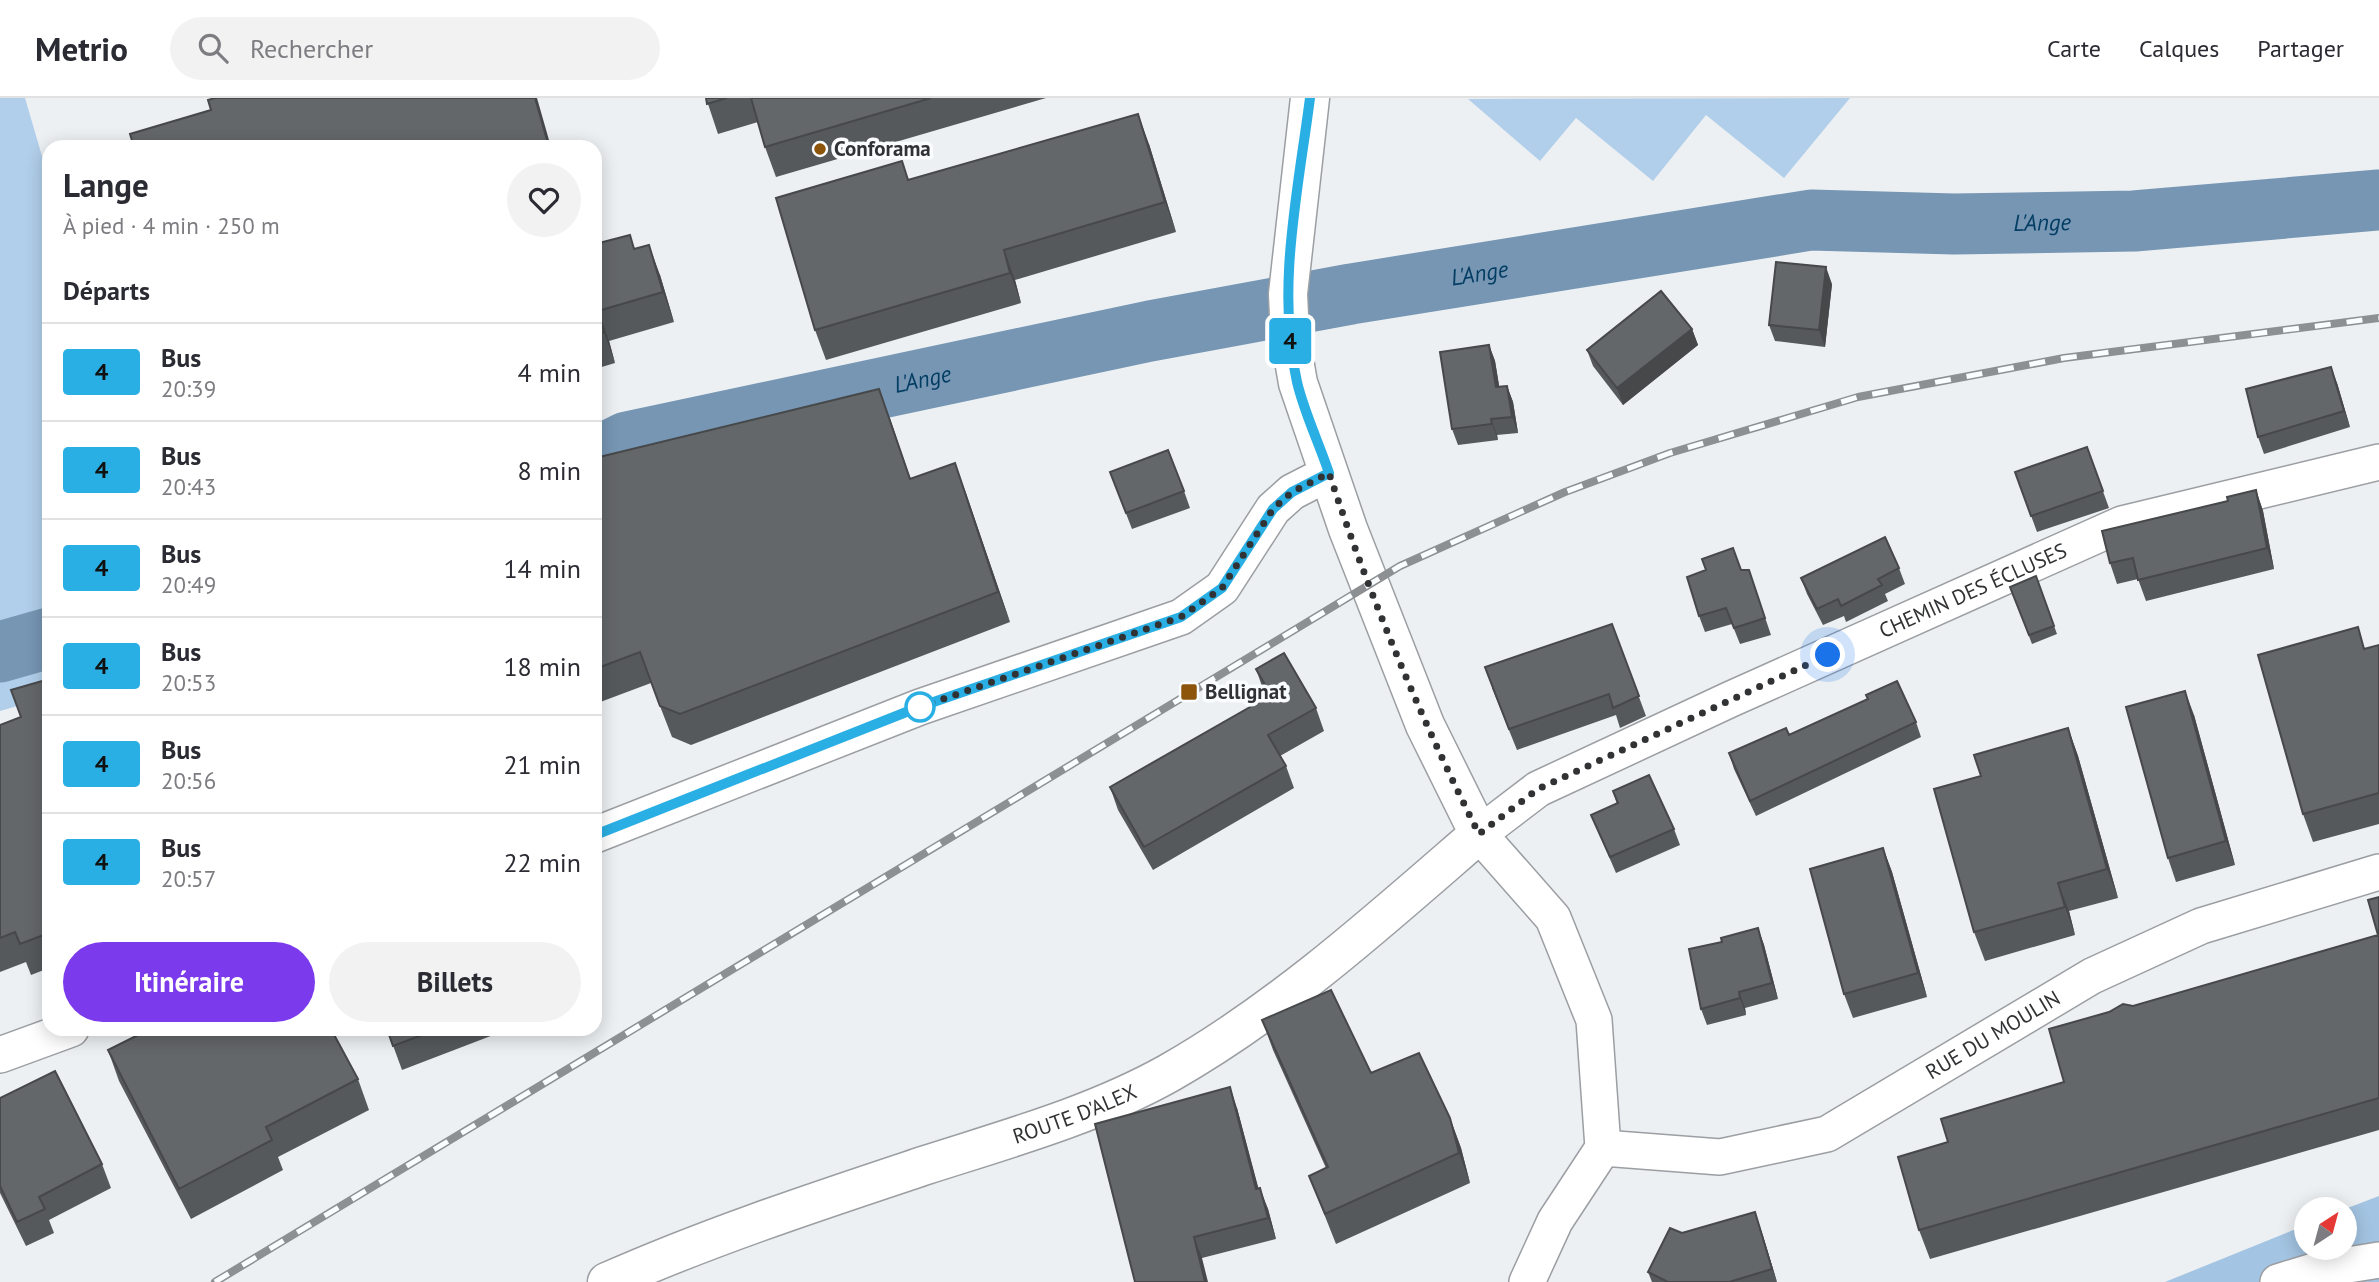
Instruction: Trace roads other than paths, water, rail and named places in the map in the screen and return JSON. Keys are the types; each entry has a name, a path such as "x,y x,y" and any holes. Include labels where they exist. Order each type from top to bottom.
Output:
{"street":[{"path":"1310,98 1291,252 1290,337 1298,383 1348,529 1425,725 1479,834 1553,918 1594,1020 1603,1148 1555,1221 1527,1282"},
{"name":"CHEMIN DES ÉCLUSES","path":"1479,834 1538,789 1731,699 2122,524 2379,462"},
{"path":"602,832 919,707 1181,617 1222,588 1273,509 1292,492 1329,473"},
{"name":"ROUTE D'ALEX","path":"607,1282 747,1223 992,1144 1110,1102 1169,1072 1283,998 1367,931 1479,834"},
{"name":"RUE DU MOULIN","path":"1603,1148 1720,1157 1827,1134 2092,976 2201,926 2379,872"},
{"path":"0,1055 52,1036"},
{"path":"2278,1282 2317,1270 2379,1259"}],"waterway":[{"name":"L'Ange","path":"602,454 627,442 1150,331 1351,294 1811,220 1954,224 2134,221 2379,200"},
{"name":"L'Ange","path":"0,652 42,640"}],"railway":[{"path":"215,1282 1400,566 1565,492 1670,453 1858,397 2064,358 2379,318"}],"place":[{"name":"Conforama","path":"820,149"},
{"name":"Bellignat","path":"1189,692"}]}
